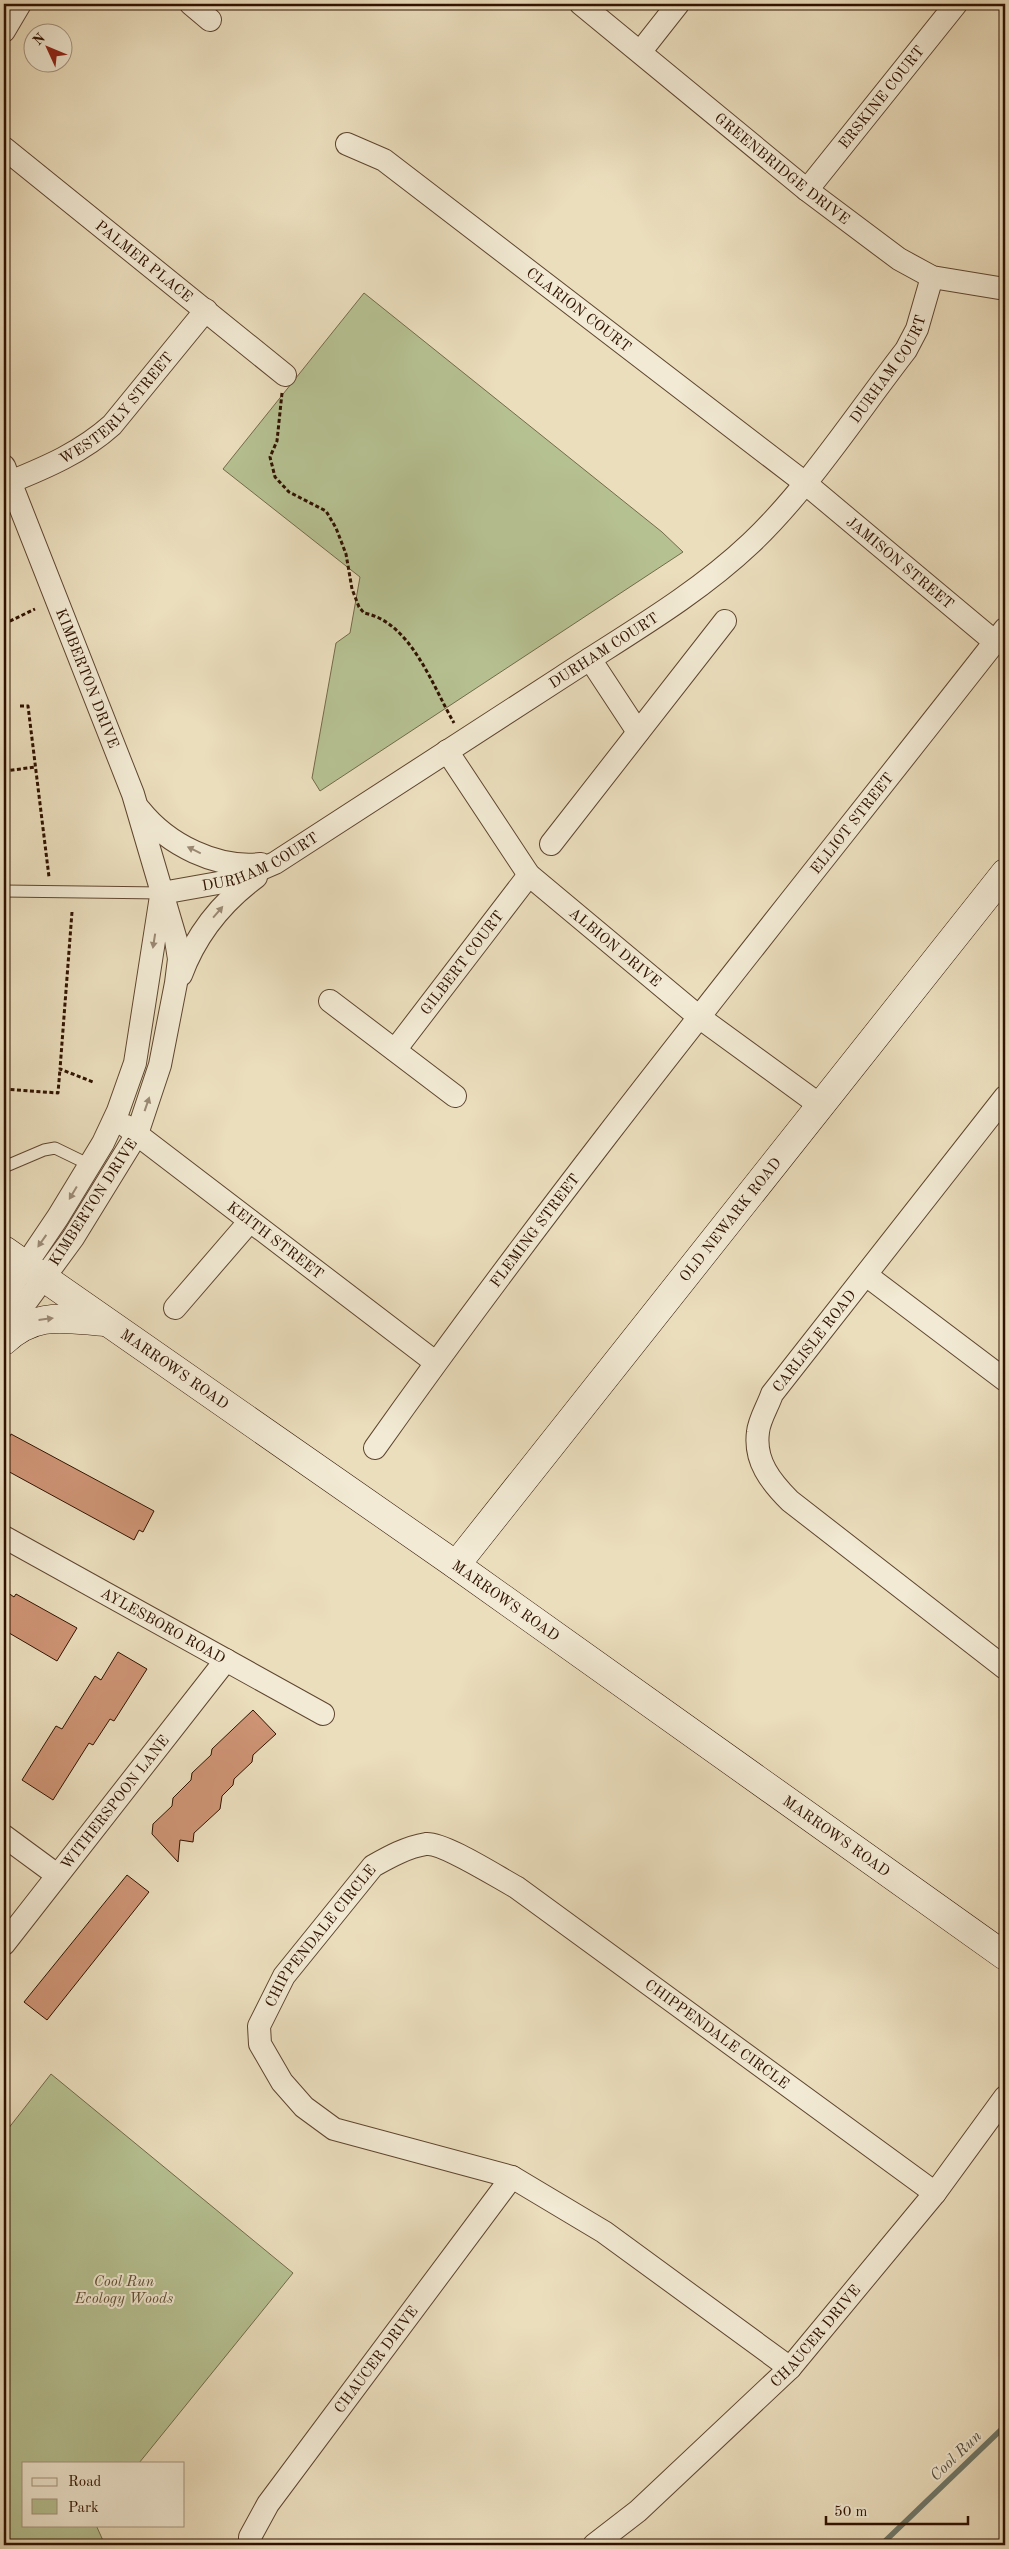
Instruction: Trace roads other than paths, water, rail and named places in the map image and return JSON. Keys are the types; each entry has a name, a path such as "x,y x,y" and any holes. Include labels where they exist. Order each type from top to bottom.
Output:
{"street":[{"path":"4,31 20,4"},
{"path":"191,4 210,20"},
{"name":"GREENBRIDGE DRIVE","path":"580,4 641,52 807,190 899,259 932,277 1005,289"},
{"path":"641,52 678,4"},
{"name":"ERSKINE COURT","path":"807,190 956,4"},
{"name":"CLARION COURT","path":"347,144 384,160 805,483"},
{"name":"PALMER PLACE","path":"4,148 285,376"},
{"name":"DURHAM COURT","path":"162,893 235,880 274,863 590,659 698,587 729,563 752,542 805,483 906,350 919,321 932,277"},
{"name":"WESTERLY STREET","path":"7,474 65,458 97,438 112,425 206,310"},
{"name":"KIMBERTON DRIVE","path":"7,474 137,806 176,940 178,959 160,1064 137,1134 73,1238 24,1264"},
{"name":"JAMISON STREET","path":"805,483 1000,636"},
{"path":"550,844 725,621"},
{"name":"ELLIOT STREET","path":"699,1017 1000,636"},
{"path":"590,659 638,732"},
{"name":"ALBION DRIVE","path":"456,746 528,876 699,1017 821,1106"},
{"path":"137,806 153,827 170,838 210,858 231,865 274,863"},
{"path":"172,1001 188,956 199,934 239,890 274,863"},
{"name":"OLD NEWARK ROAD","path":"456,1565 1005,873"},
{"name":"GILBERT COURT","path":"396,1050 528,876"},
{"name":"KIMBERTON DRIVE","path":"24,1264 90,1165 114,1120 135,1063 162,893"},
{"path":"330,1001 455,1096"},
{"name":"FLEMING STREET","path":"374,1448 435,1362 699,1017"},
{"name":"CARLISLE ROAD","path":"1002,1106 772,1394 758,1431 761,1460 770,1482 790,1501 1005,1668"},
{"name":"KEITH STREET","path":"114,1120 137,1134 435,1362"},
{"path":"175,1308 250,1221"},
{"path":"4,1296 24,1264"},
{"path":"4,1332 24,1264"},
{"name":"MARROWS ROAD","path":"24,1264 456,1565 1005,1956"},
{"path":"866,1274 1005,1380"},
{"path":"4,1341 15,1331 33,1321 49,1318 106,1322"},
{"name":"AYLESBORO ROAD","path":"4,1537 323,1714"},
{"name":"WITHERSPOON LANE","path":"4,1944 226,1660"},
{"path":"4,1836 57,1875"},
{"name":"CHIPPENDALE CIRCLE","path":"790,2368 604,2232 512,2177 334,2129 304,2107 288,2088 260,2044 259,2026 284,1976 373,1866 392,1855 428,1844 447,1850 516,1887 935,2192"},
{"name":"CHAUCER DRIVE","path":"594,2545 638,2511 790,2368 935,2192 1005,2097"},
{"name":"CHAUCER DRIVE","path":"250,2545 250,2537 268,2504 512,2177"}],"lane":[{"path":"4,891 162,893"},
{"path":"4,1168 44,1150 55,1148 90,1165"}],"waterway":[{"name":"Cool Run","path":"881,2545 1005,2426"}],"park label":[{"name":"Cool Run Ecology Woods","path":"124,2290"}]}
